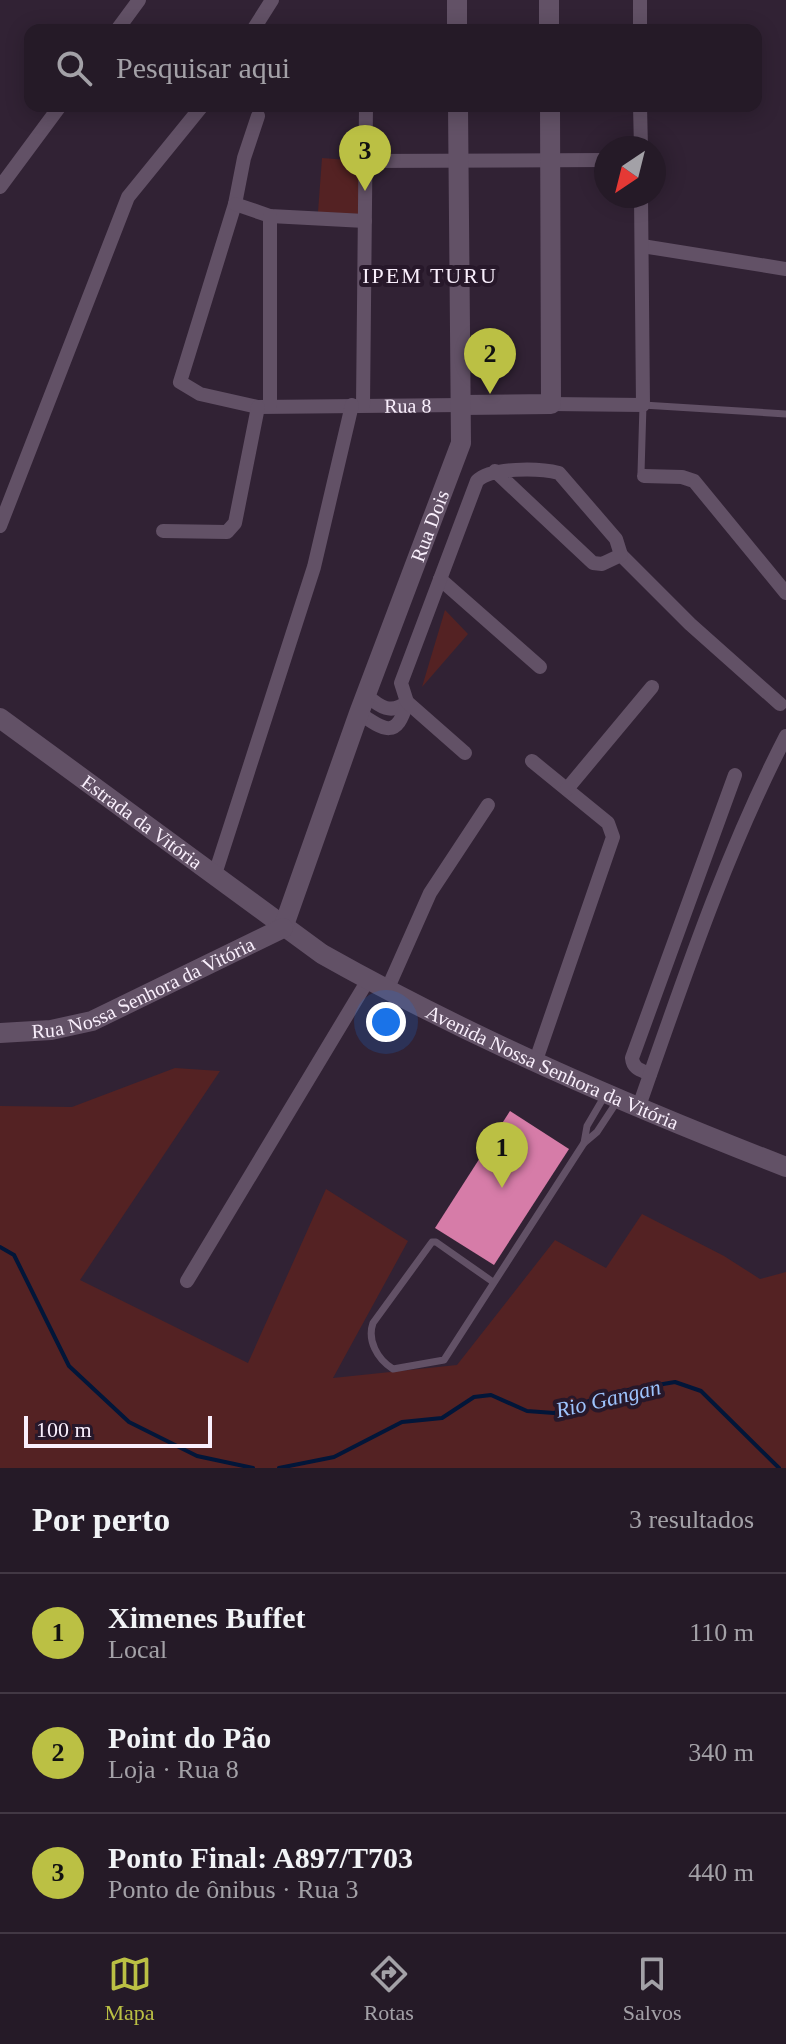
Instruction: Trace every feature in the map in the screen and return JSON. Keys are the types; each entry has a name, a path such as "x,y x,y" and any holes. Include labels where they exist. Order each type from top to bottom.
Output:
{"street":[{"path":"121,24 139,0"},
{"path":"257,24 272,0"},
{"path":"457,0 457,24"},
{"path":"549,0 549,24"},
{"path":"640,0 640,24"},
{"path":"0,187 56,112"},
{"path":"0,526 128,197 197,112"},
{"path":"215,874 314,567 358,405 366,112"},
{"name":"Rua Dois","path":"283,928 461,443 458,112"},
{"path":"550,112 551,404"},
{"path":"640,112 641,136"},
{"path":"258,116 244,158 235,204 270,216 365,221"},
{"path":"365,161 594,160"},
{"name":"Rua 8","path":"235,204 180,382 200,394 264,406 643,405"},
{"path":"641,208 643,405"},
{"path":"163,531 227,532 235,523 264,406 270,216"},
{"path":"642,246 786,269"},
{"path":"495,471 593,563 602,564 621,555"},
{"path":"465,753 407,702 402,678 477,481 495,471 559,473 616,539 621,555 690,624 780,704"},
{"path":"644,476 682,477 694,481 786,593"},
{"path":"440,579 540,667"},
{"path":"567,789 652,687"},
{"path":"363,704 388,709 398,708 407,702"},
{"name":"Estrada da Vitória","path":"0,718 215,874 283,928"},
{"path":"638,1109 731,860 769,768 786,736"},
{"path":"532,761 608,823 613,837 535,1063"},
{"path":"650,1074 637,1069 632,1058 735,775"},
{"path":"387,990 430,893 488,805"},
{"path":"261,937 267,923 265,913"},
{"name":"Rua Nossa Senhora da Vitória","path":"0,1033 51,1030 92,1021 283,928"},
{"name":"Avenida Nossa Senhora da Vitória","path":"283,928 368,980 535,1063 638,1109 786,1167"},
{"path":"187,1281 368,980"}],"lane":[{"name":"Rua 8","path":"643,405 786,414"},
{"path":"643,405 641,473 644,476"},
{"path":"584,1143 587,1126 612,1098"},
{"path":"493,1282 432,1242 373,1323 369,1334 372,1344 393,1369 442,1361 584,1143 597,1132 612,1098"}],"shaded area":[{"path":"322,158 361,161 358,214 318,212"},
{"path":"445,610 468,634 422,687"},
{"path":"175,1068 220,1071 80,1280 248,1363 326,1189 408,1241 333,1378 457,1365 555,1240 606,1268 642,1214 724,1256 760,1279 786,1272 786,1468 0,1468 0,1106 72,1107"}],"building":[{"path":"510,1111 569,1149 494,1265 435,1228"}],"waterway":[{"name":"Rio Gangan","path":"0,1247 14,1255 69,1366 129,1422 197,1456 253,1468"},
{"name":"Rio Gangan","path":"279,1468 334,1457 402,1422 442,1418 474,1397 491,1395 527,1411 554,1413 616,1392 675,1382 701,1391 779,1468"}],"place":[{"name":"Ponto Final: A897/T703","path":"365,191"},
{"name":"Point do Pão","path":"490,394"},
{"name":"Ximenes Buffet","path":"502,1188"}],"district":[{"name":"IPEM TURU","path":"430,275"}]}
